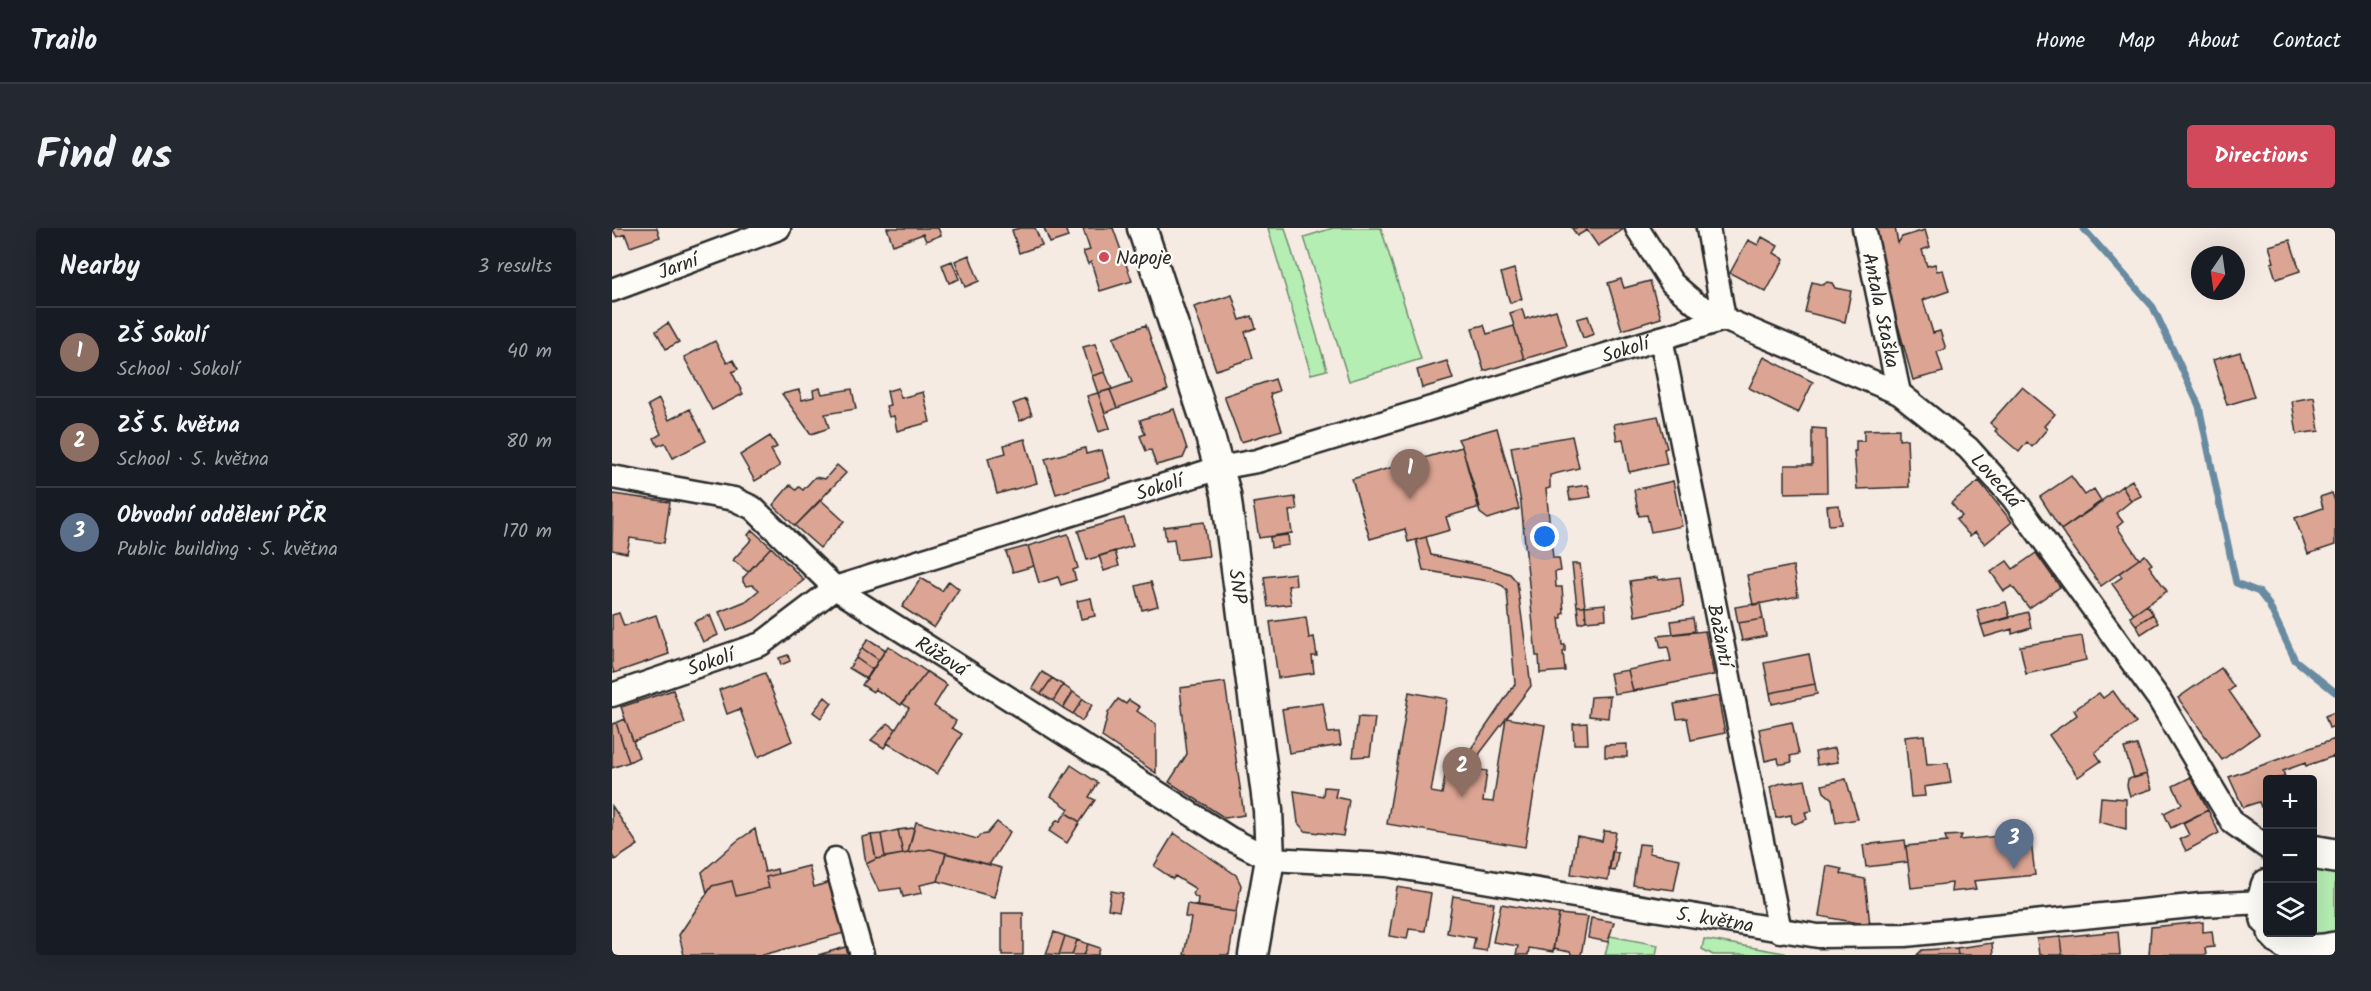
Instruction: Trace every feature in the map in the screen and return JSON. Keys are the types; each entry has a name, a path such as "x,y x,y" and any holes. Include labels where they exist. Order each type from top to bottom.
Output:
{"main road":[{"path":"2317,853 2335,856"},
{"path":"2285,937 2296,949 2309,953 2335,950"},
{"path":"2333,955 2335,950"}],"street":[{"name":"Jarní","path":"612,290 779,228"},
{"name":"SNP","path":"1142,228 1208,429 1226,494 1266,798 1270,859 1253,955"},
{"name":"Lovecká","path":"1637,228 1672,283 1695,303 1724,319 1899,393 1968,448 2013,498 2159,699 2233,823 2263,846"},
{"path":"1708,228 1724,319"},
{"name":"Antala Staška","path":"1864,228 1899,393"},
{"name":"Sokolí","path":"612,695 760,644 835,588 1219,468 1268,457 1724,319"},
{"name":"Bažantí","path":"1661,338 1780,931"},
{"name":"Růžová","path":"612,477 734,499 753,508 835,588 1229,838 1270,859"},
{"path":"835,859 861,955"},
{"name":"5. května","path":"1270,859 1386,865 1780,931 1902,945 2263,919"}],"green space":[{"path":"1268,228 1285,228 1327,370 1311,374"},
{"path":"1333,228 1381,228 1421,359 1349,381 1304,237"},
{"path":"2317,868 2335,872 2335,935 2328,938 2317,936"},
{"path":"1610,936 1658,945 1656,955 1605,955"},
{"path":"1704,939 1786,955 1713,955 1702,949"}],"building":[{"path":"612,228 657,228 660,237 630,247 625,234 617,237"},
{"path":"887,228 938,228 941,235 926,241 923,234 893,245"},
{"path":"1035,228 1042,245 1019,253 1012,230"},
{"path":"1044,228 1065,228 1068,237 1050,243"},
{"name":"Napoje","path":"1113,228 1132,281 1100,291 1091,262 1088,264 1083,252 1090,250 1083,229"},
{"path":"1572,228 1624,229 1598,246 1587,230 1577,236"},
{"path":"1873,228 1895,228 1898,243 1902,237 1925,230 1930,247 1922,250 1927,266 1935,264 1937,271 1943,270 1949,291 1923,300 1933,333 1940,331 1946,349 1937,352 1943,372 1913,380"},
{"path":"1762,237 1778,246 1774,253 1784,259 1766,292 1730,273 1748,240 1758,245"},
{"path":"2290,240 2300,271 2276,279 2269,246"},
{"path":"969,255 979,281 965,287 955,261"},
{"path":"952,261 959,279 949,283 942,265"},
{"path":"1514,269 1522,299 1510,303 1501,273"},
{"path":"1621,279 1624,288 1650,281 1661,318 1622,330 1608,283"},
{"path":"1812,282 1823,285 1827,282 1832,283 1835,288 1851,291 1845,322 1805,312"},
{"path":"1232,295 1240,320 1252,316 1256,328 1245,332 1253,358 1216,370 1194,307"},
{"path":"1522,309 1525,319 1556,310 1567,346 1524,359 1510,313"},
{"path":"1588,316 1594,334 1583,338 1577,319"},
{"path":"668,323 679,342 666,349 656,331"},
{"path":"1146,325 1168,390 1117,408 1110,390 1132,382 1113,337"},
{"path":"1484,325 1487,334 1514,326 1524,359 1484,371 1472,328"},
{"path":"715,341 727,363 733,360 738,369 732,372 743,394 712,410 684,357"},
{"path":"1095,344 1105,372 1092,376 1083,347"},
{"path":"2240,352 2254,397 2227,405 2213,360"},
{"path":"1764,357 1813,382 1798,413 1749,388"},
{"path":"1447,361 1453,379 1422,388 1417,370"},
{"path":"1105,372 1112,389 1098,393 1092,376"},
{"path":"1275,379 1279,391 1270,394 1282,430 1241,442 1224,396"},
{"path":"2022,387 2055,414 2044,426 2047,429 2032,447 2027,442 2019,452 1995,431 1997,429 1990,423"},
{"path":"820,388 822,394 852,389 856,409 825,414 829,428 811,434 782,394 799,390 802,400 814,397 813,390"},
{"path":"898,388 901,398 923,392 930,422 897,431 894,416 889,417 886,406 890,405 887,391"},
{"path":"1110,390 1117,408 1105,413 1098,393"},
{"path":"1098,393 1110,428 1099,432 1087,396"},
{"path":"2314,397 2319,431 2297,434 2292,401"},
{"path":"659,399 669,420 690,409 706,441 673,458 665,443 658,446 654,438 661,434 648,405"},
{"path":"1026,399 1032,415 1020,421 1013,404"},
{"path":"1174,409 1187,449 1183,458 1156,465 1151,450 1146,451 1140,436 1145,434 1140,420"},
{"path":"1658,416 1667,448 1664,449 1667,464 1629,472 1623,439 1617,440 1614,424"},
{"path":"1497,428 1519,509 1488,519 1480,513 1458,439"},
{"path":"1812,428 1826,429 1827,492 1785,493 1785,465 1812,465"},
{"path":"1899,429 1899,440 1907,439 1909,487 1857,489 1854,451 1856,451 1856,441 1864,441 1864,430"},
{"path":"770,436 777,447 771,450 780,466 755,481 740,455"},
{"path":"1572,436 1579,468 1550,475 1550,488 1546,489 1553,558 1559,558 1561,571 1555,572 1556,587 1562,587 1564,613 1562,618 1559,618 1562,645 1565,645 1563,652 1565,671 1540,673 1539,656 1536,656 1521,503 1511,447"},
{"path":"1025,439 1037,483 997,494 988,458 1006,453 1004,445"},
{"path":"1462,447 1480,507 1446,517 1450,530 1426,537 1408,542 1405,529 1370,539 1352,479"},
{"path":"1085,448 1086,454 1102,450 1110,478 1056,494 1045,459"},
{"path":"837,465 846,473 795,526 773,505 790,485 796,490 799,487 803,490 815,477 825,479"},
{"path":"2071,476 2085,495 2094,489 2102,502 2061,530 2040,497"},
{"path":"2132,480 2141,496 2131,501 2122,486"},
{"path":"1673,481 1682,526 1651,532 1647,515 1639,516 1634,490"},
{"path":"1979,481 2012,522 1985,544 1975,532 1970,536 1956,520 1962,516 1951,503"},
{"path":"1588,485 1591,497 1570,500 1568,488"},
{"path":"2122,486 2131,501 2116,513 2123,522 2117,527 2139,559 2101,586 2061,530"},
{"path":"2332,493 2335,501 2335,545 2308,554 2295,518 2323,508 2320,497"},
{"path":"613,494 670,502 664,543 630,538 627,553 612,550"},
{"path":"1295,497 1297,510 1289,511 1292,533 1259,538 1253,503"},
{"path":"821,500 844,521 820,548 795,526"},
{"path":"1839,505 1841,524 1829,525 1827,506"},
{"path":"1124,518 1133,546 1087,560 1078,531"},
{"path":"1204,522 1209,556 1177,560 1174,539 1166,540 1164,527"},
{"path":"752,530 771,547 748,572 733,560 752,539 748,535"},
{"path":"1068,534 1078,568 1073,570 1076,580 1061,585 1058,577 1039,583 1028,546"},
{"path":"1288,535 1289,545 1271,548 1270,537"},
{"path":"1426,537 1431,555 1493,568 1510,574 1517,582 1531,686 1480,753 1476,768 1463,766 1466,756 1515,684 1507,591 1503,586 1494,582 1423,570 1416,540"},
{"path":"1028,546 1034,566 1013,572 1006,552"},
{"path":"771,547 804,580 754,620 727,631 719,612 746,601 759,590 753,585 746,586 743,578"},
{"path":"1115,551 1119,566 1104,571 1099,556"},
{"path":"2036,553 2060,587 2029,608 2012,586 2004,591 1991,572 2007,561 2013,569"},
{"path":"2145,555 2152,564 2149,566 2167,591 2134,614 2112,584 2122,577 2119,573"},
{"path":"1572,564 1580,564 1585,606 1577,606"},
{"path":"1793,566 1798,596 1753,605 1747,575"},
{"path":"1295,573 1296,585 1288,586 1291,604 1268,607 1264,577"},
{"path":"1657,577 1658,580 1680,577 1684,606 1635,616 1630,581"},
{"path":"921,578 942,591 949,581 959,589 934,628 902,607"},
{"path":"1151,582 1158,606 1142,610 1136,586"},
{"path":"1091,598 1095,616 1081,619 1077,601"},
{"path":"2006,602 2010,618 1981,625 1977,610"},
{"path":"1760,603 1763,619 1738,623 1735,607"},
{"path":"1605,604 1606,619 1586,621 1585,606"},
{"path":"2147,605 2153,614 2136,625 2130,617"},
{"path":"1577,606 1585,606 1586,621 1579,623"},
{"path":"2028,612 2031,628 2012,634 2012,629 1985,637 1981,625"},
{"path":"619,613 624,626 656,615 669,654 614,673 612,615"},
{"path":"2153,614 2158,623 2141,634 2136,625"},
{"path":"710,615 718,635 703,642 694,622"},
{"path":"1306,617 1309,638 1314,637 1317,656 1312,656 1314,673 1278,678 1270,622"},
{"path":"1693,618 1695,631 1673,634 1671,621"},
{"path":"1763,619 1766,636 1742,641 1738,623"},
{"path":"1705,631 1714,675 1633,691 1628,670 1671,661 1668,647 1661,648 1658,636"},
{"path":"2082,636 2086,660 2026,674 2020,646"},
{"path":"868,639 886,650 879,660 862,648"},
{"path":"888,646 927,672 901,705 875,689 873,692 862,685"},
{"path":"862,648 879,660 873,670 856,658"},
{"path":"1809,654 1815,684 1770,693 1764,663"},
{"path":"788,655 790,661 781,665 779,658"},
{"path":"856,658 873,670 867,679 849,668"},
{"path":"2221,668 2234,687 2229,691 2259,734 2222,760 2178,698"},
{"path":"1628,670 1633,691 1614,694 1610,673"},
{"path":"927,672 947,685 934,706 956,721 952,728 962,734 937,774 887,743 909,708 902,703"},
{"path":"1042,672 1052,678 1041,694 1032,688"},
{"path":"765,673 792,741 758,757 740,709 727,714 719,690"},
{"path":"1052,678 1063,685 1053,701 1041,694"},
{"path":"1225,682 1244,815 1225,818 1169,782 1187,754 1180,688"},
{"path":"1815,684 1817,694 1772,704 1770,693"},
{"path":"1063,685 1073,692 1063,708 1053,701"},
{"path":"673,690 685,723 633,741 621,707"},
{"path":"2113,691 2136,723 2095,752 2101,761 2078,777 2049,735 2077,715 2074,710 2099,693 2103,698"},
{"path":"1073,692 1083,699 1073,714 1063,708"},
{"path":"1409,692 1447,699 1431,792 1442,794 1447,764 1487,771 1483,801 1493,802 1506,718 1545,725 1525,847 1387,824"},
{"path":"1610,696 1608,718 1589,716 1591,697"},
{"path":"1718,696 1725,733 1691,740 1687,718 1677,719 1674,704"},
{"path":"825,697 832,703 821,718 813,712"},
{"path":"1083,699 1092,705 1082,721 1073,714"},
{"path":"1118,699 1126,704 1129,700 1140,707 1137,711 1156,724 1156,773 1102,737 1108,713"},
{"path":"1323,703 1328,733 1339,732 1341,745 1289,753 1282,709"},
{"path":"2335,712 2335,726 2329,728 2325,716"},
{"path":"1358,717 1375,718 1370,756 1353,757"},
{"path":"625,719 639,757 629,762 616,723"},
{"path":"1792,722 1799,754 1790,756 1792,762 1783,764 1779,764 1778,758 1765,761 1759,729"},
{"path":"616,723 629,762 612,768 612,724"},
{"path":"888,723 896,729 884,748 871,740"},
{"path":"1587,723 1588,744 1574,744 1573,724"},
{"path":"1924,735 1927,765 1948,763 1951,783 1924,787 1925,796 1911,797 1905,737"},
{"path":"2335,739 2335,759 2334,756 2306,766 2305,763 2283,771 2284,775 2263,775 2263,806 2261,807 2259,802 2243,807 2229,777"},
{"path":"1627,744 1627,757 1605,757 1605,745"},
{"path":"2137,745 2147,774 2134,778 2124,748"},
{"path":"1835,748 1838,762 1817,765 1815,752"},
{"path":"1071,765 1098,783 1089,797 1095,800 1080,822 1066,813 1069,809 1051,796"},
{"path":"2147,774 2152,789 2130,796 2127,786 2128,779"},
{"path":"2191,777 2208,810 2171,828 2164,813 2182,804 2173,786"},
{"path":"1846,779 1858,819 1836,823 1832,799 1824,792 1822,785"},
{"path":"1805,780 1812,811 1805,812 1807,819 1795,824 1792,822 1791,815 1776,818 1770,787 1784,782"},
{"path":"1324,787 1337,788 1335,797 1349,800 1343,836 1305,831 1298,823 1294,791 1323,796"},
{"path":"2101,797 2126,799 2126,829 2099,822"},
{"path":"612,806 638,845 615,860 612,855"},
{"path":"2208,810 2219,833 2186,851 2180,839 2189,835 2183,823"},
{"path":"1066,813 1080,822 1067,843 1049,831"},
{"path":"916,822 977,839 980,835 987,834 997,822 1010,832 989,865 930,849 908,853"},
{"path":"914,828 908,853 903,854 898,830"},
{"path":"755,829 765,872 777,869 778,874 766,877 769,888 736,896 732,881 712,886 707,893 702,872 737,841"},
{"path":"898,830 903,854 885,857 881,834"},
{"path":"1604,831 1616,832 1608,880 1571,874 1577,836 1602,841"},
{"path":"1174,833 1236,875 1241,885 1236,912 1193,906 1197,906 1198,898 1193,893 1196,889 1175,876 1173,879 1154,866"},
{"path":"2030,833 2035,875 1974,881 1976,889 1951,892 1952,883 1911,888 1906,846 1947,842 1945,836 1962,835 1960,840"},
{"path":"881,834 885,857 876,859 871,835"},
{"path":"871,835 876,859 866,864 862,837"},
{"path":"1905,840 1908,862 1866,867 1863,845"},
{"path":"1639,844 1650,845 1649,853 1680,859 1674,890 1633,885"},
{"path":"930,849 946,853 938,881 920,885 922,893 903,897 901,888 879,891 866,864 876,859"},
{"path":"1612,851 1618,853 1615,871 1609,870"},
{"path":"946,853 1002,868 994,897 938,881"},
{"path":"809,866 814,887 830,882 844,933 763,955 684,955 679,935 712,886 732,881 736,896 769,888 766,877"},
{"path":"1827,866 1842,869 1841,874 1865,879 1870,925 1819,916"},
{"path":"1397,887 1431,893 1425,931 1409,929 1407,939 1389,936"},
{"path":"1111,891 1123,893 1119,911 1108,909"},
{"path":"1453,896 1494,903 1486,951 1473,949 1475,938 1447,933"},
{"path":"1187,904 1236,912 1229,955 1184,955 1191,918 1185,917"},
{"path":"1501,904 1559,914 1553,952 1529,948 1528,955 1516,955 1518,946 1493,942"},
{"path":"1002,913 1023,913 1023,955 1002,955"},
{"path":"1559,914 1588,917 1581,955 1572,955 1570,952 1553,949"},
{"path":"1591,918 1614,922 1608,942 1588,938"},
{"path":"2203,922 2203,932 2212,931 2214,947 2205,948 2206,955 2149,955 2151,927"},
{"path":"2118,931 2120,955 2062,955 2060,937"},
{"path":"1054,932 1065,936 1059,955 1046,954"},
{"path":"1065,936 1077,940 1072,955 1059,955"},
{"path":"2060,937 2062,955 2039,955 2037,939"},
{"path":"1077,940 1088,944 1084,955 1072,955"},
{"path":"1992,943 1993,955 1958,955 1957,948"},
{"path":"1088,944 1100,948 1098,955 1084,955"},
{"path":"846,947 848,955 818,955"},
{"path":"1957,948 1958,955 1917,955 1922,950"}],"waterway":[{"path":"2083,228 2153,307 2199,406 2236,583 2259,592 2269,605 2295,660 2335,692"}],"place":[{"name":"Napoje","path":"1104,257"},
{"name":"ZŠ Sokolí","path":"1410,499"},
{"name":"ZŠ 5. května","path":"1462,797"},
{"name":"Obvodní oddělení PČR","path":"2014,869"}]}
